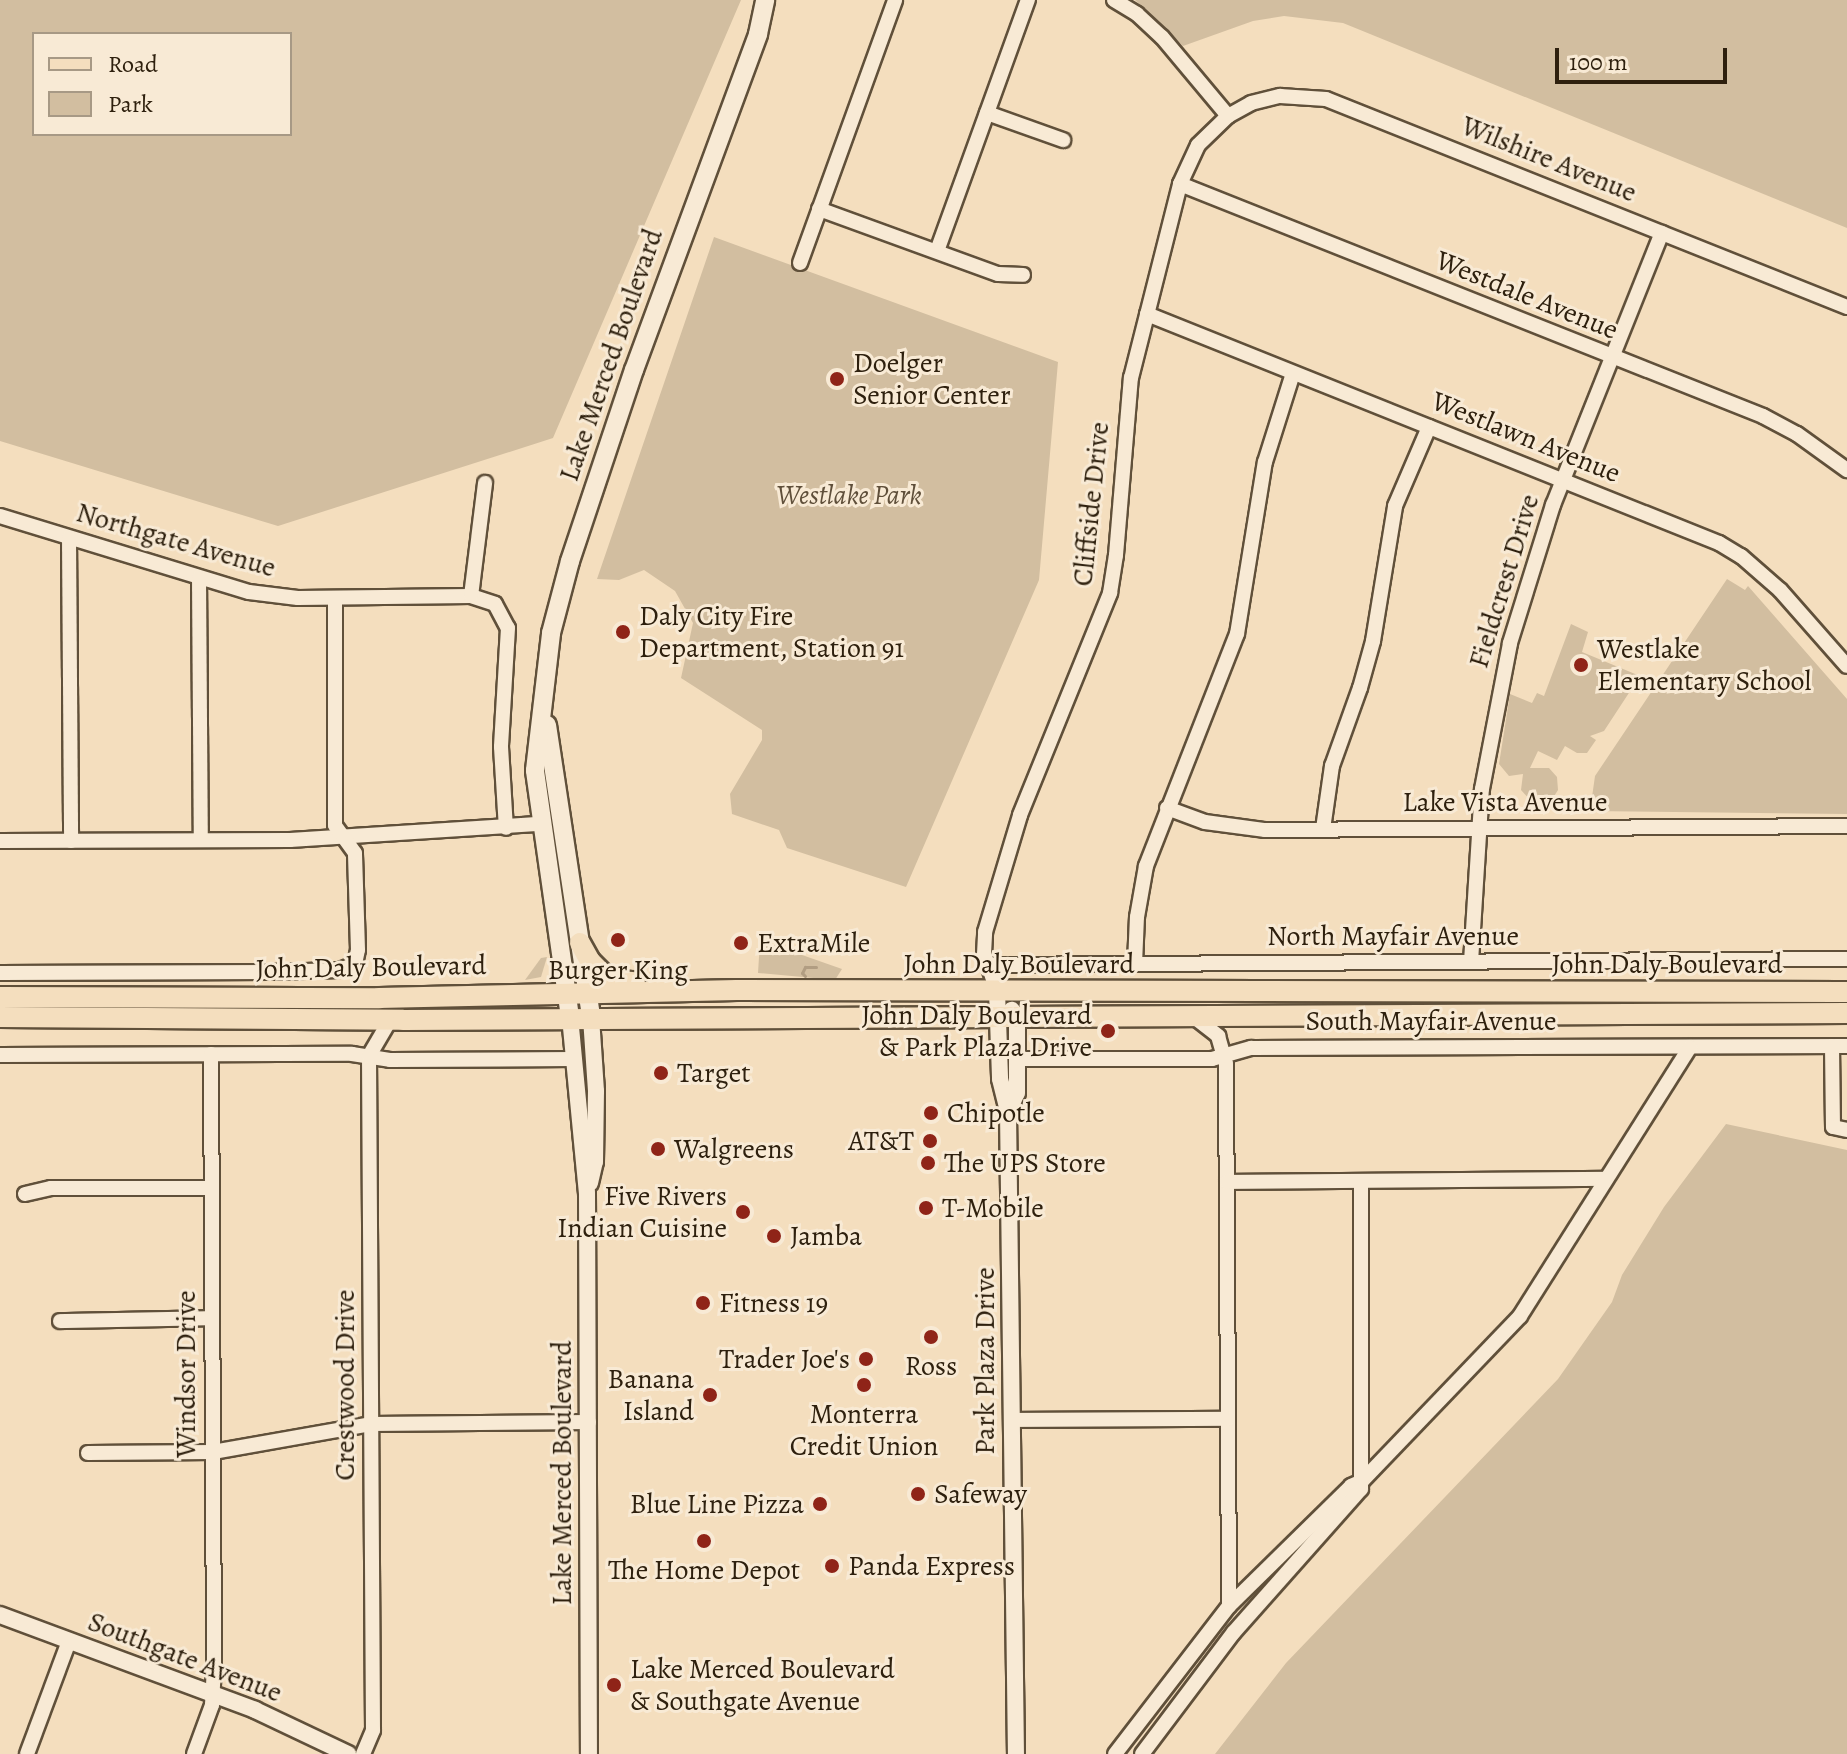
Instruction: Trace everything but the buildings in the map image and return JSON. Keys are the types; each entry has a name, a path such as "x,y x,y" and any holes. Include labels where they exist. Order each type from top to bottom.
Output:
{"main road":[{"name":"Lake Merced Boulevard","path":"591,1017 577,992 540,824 535,752 545,702 551,633 570,561 653,315 758,34 765,0"},
{"name":"Lake Merced Boulevard","path":"758,34 779,0"},
{"name":"Lake Merced Boulevard","path":"545,702 553,782 580,943 577,992 570,1017"},
{"path":"553,782 547,813 540,824 563,841"},
{"path":"580,943 594,966 619,981 717,981 749,991"},
{"name":"John Daly Boulevard","path":"0,997 379,998 749,991 1847,992"},
{"name":"John Daly Boulevard","path":"0,1017 390,1020 1847,1013"}],"street":[{"path":"800,263 895,0"},
{"path":"937,251 1028,0"},
{"path":"1114,0 1137,14 1162,37 1228,116"},
{"name":"Wilshire Avenue","path":"1228,116 1251,103 1280,96 1326,99 1847,307"},
{"path":"987,113 1063,140"},
{"name":"Cliffside Drive","path":"997,991 987,965 985,932 1011,840 1110,593 1131,378 1180,184 1198,145 1228,116"},
{"name":"Westdale Avenue","path":"1180,184 1772,420 1847,470"},
{"path":"819,209 998,274 1023,275"},
{"name":"Fieldcrest Drive","path":"1471,962 1478,829 1487,752 1504,668 1531,569 1562,480 1662,233"},
{"name":"Westlawn Avenue","path":"1147,314 1695,533 1741,556 1780,590 1847,666"},
{"path":"1135,964 1142,883 1167,808 1221,681 1237,634 1262,474 1293,373"},
{"path":"1323,829 1332,766 1373,641 1395,506 1429,427"},
{"path":"485,483 471,596 495,604 508,628 501,747 506,828"},
{"name":"Northgate Avenue","path":"0,516 199,578 273,596 471,596"},
{"path":"69,538 71,841"},
{"path":"199,578 201,840"},
{"path":"0,973 270,972 340,970 355,964 358,950 355,853 335,825 335,598"},
{"name":"Lake Vista Avenue","path":"1167,808 1224,826 1323,829 1847,826"},
{"path":"0,841 345,838 540,824"},
{"name":"North Mayfair Avenue","path":"987,965 1847,959"},
{"name":"Park Plaza Drive","path":"997,991 1008,1017 1017,1059 1017,1093 1008,1112"},
{"name":"Lake Merced Boulevard","path":"570,1017 587,1193 589,1754"},
{"name":"Lake Merced Boulevard","path":"587,1193 595,1162 591,1017"},
{"name":"Park Plaza Drive","path":"1008,1017 1000,1079 1008,1112 1016,1754"},
{"path":"1194,1017 1218,1036 1225,1058 1229,1606"},
{"path":"369,1056 390,1020"},
{"path":"1840,1046 1833,1127 1847,1130"},
{"name":"South Mayfair Avenue","path":"1017,1059 1225,1058 1251,1048 1840,1046"},
{"path":"1115,1754 1229,1606 1351,1486 1362,1481 1520,1316 1690,1047"},
{"path":"0,1055 211,1054 369,1056 390,1060 573,1059"},
{"name":"Windsor Drive","path":"194,1754 212,1705 211,1054"},
{"name":"Crestwood Drive","path":"363,1754 373,1730 369,1056"},
{"path":"1227,1182 1606,1179"},
{"path":"1142,1754 1234,1632 1358,1494 1362,1481 1361,1181"},
{"path":"25,1194 51,1188 212,1188"},
{"path":"60,1321 212,1318"},
{"path":"1011,1420 1228,1419"},
{"path":"88,1453 213,1452 371,1424 589,1422"},
{"name":"Southgate Avenue","path":"0,1615 212,1693 348,1754"},
{"path":"27,1754 69,1641"}],"green space":[{"path":"0,0 741,0 553,438 278,526 0,441"},
{"path":"1135,0 1847,0 1847,228 1343,23 1284,16 1253,21 1183,46"},
{"name":"Westlake Park","path":"714,237 1058,362 1039,580 906,887 787,848 779,830 732,814 730,794 762,740 762,730 681,678 693,623 675,591 644,570 619,580 597,579"},
{"path":"1727,579 1745,590 1748,586 1847,699 1847,814 1590,811 1595,776"},
{"path":"1571,624 1588,632 1582,652 1640,676 1604,731 1590,736 1596,740 1587,753 1577,753 1565,746 1557,760 1538,751 1530,768 1549,768 1557,777 1558,790 1551,801 1533,803 1521,790 1523,774 1509,776 1499,764 1510,694 1532,703 1537,693 1544,696"},
{"path":"760,942 842,969 835,980 758,973"},
{"path":"547,957 541,977 525,980 541,958"},
{"path":"1726,1124 1847,1150 1847,1754 1215,1754 1286,1663 1558,1379 1612,1302 1622,1275 1664,1207"}],"waterway":[{"path":"805,976 802,973 805,967 816,967"}],"place":[{"name":"Doelger Senior Center","path":"837,379"},
{"name":"Daly City Fire Department, Station 91","path":"623,632"},
{"name":"Westlake Elementary School","path":"1581,665"},
{"name":"Burger King","path":"618,940"},
{"name":"ExtraMile","path":"741,943"},
{"name":"John Daly Boulevard & Park Plaza Drive","path":"1108,1031"},
{"name":"Target","path":"661,1073"},
{"name":"Chipotle","path":"931,1113"},
{"name":"AT&T","path":"930,1141"},
{"name":"Walgreens","path":"658,1149"},
{"name":"The UPS Store","path":"928,1163"},
{"name":"T-Mobile","path":"926,1208"},
{"name":"Five Rivers Indian Cuisine","path":"743,1212"},
{"name":"Jamba","path":"774,1236"},
{"name":"Fitness 19","path":"703,1303"},
{"name":"Ross","path":"931,1337"},
{"name":"Trader Joe's","path":"866,1359"},
{"name":"Monterra Credit Union","path":"864,1385"},
{"name":"Banana Island","path":"710,1395"},
{"name":"Safeway","path":"918,1494"},
{"name":"Blue Line Pizza","path":"820,1504"},
{"name":"The Home Depot","path":"704,1541"},
{"name":"Panda Express","path":"832,1566"},
{"name":"Lake Merced Boulevard & Southgate Avenue","path":"614,1685"}]}
